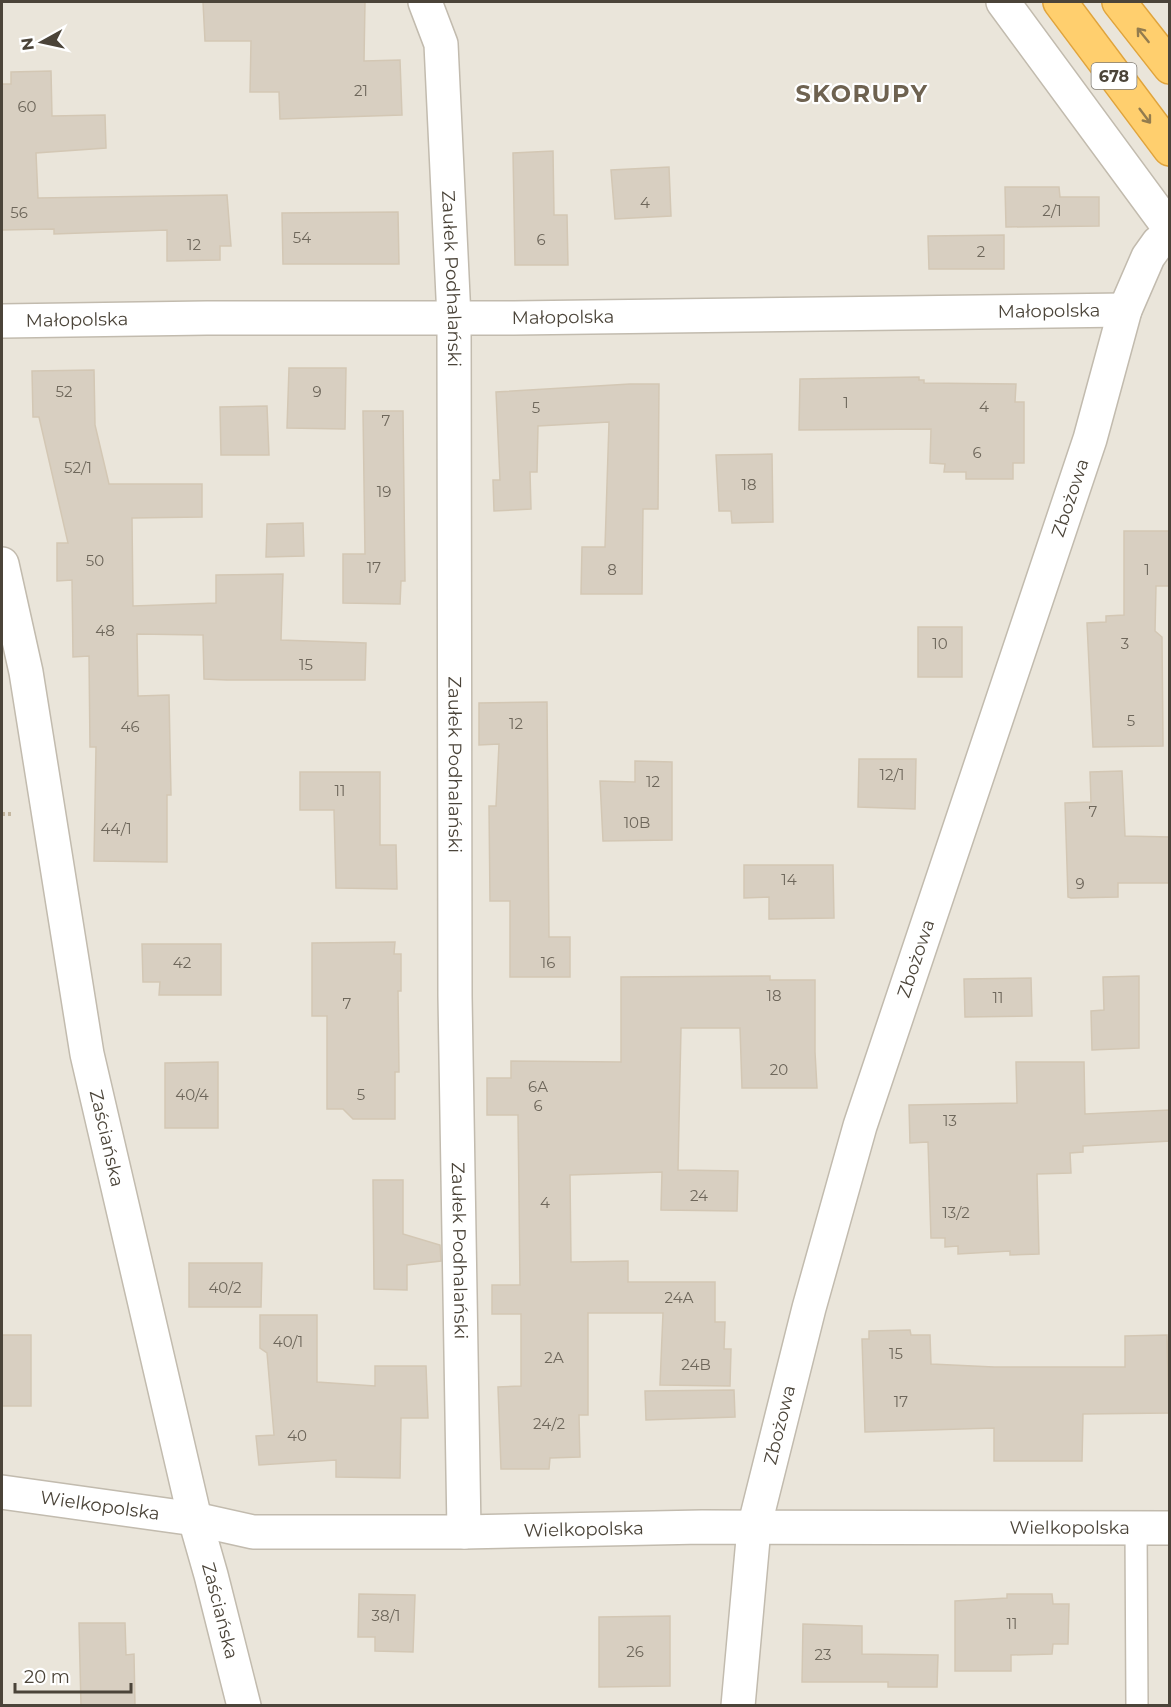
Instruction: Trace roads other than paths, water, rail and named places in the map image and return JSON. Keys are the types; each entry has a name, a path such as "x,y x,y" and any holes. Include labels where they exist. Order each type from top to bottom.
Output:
{"highway":[{"name":"678","path":"1060,2 1170,149"},
{"name":"678","path":"1119,2 1170,67"}],"street":[{"name":"Zaułek Podhalański","path":"425,2 441,44 454,318 455,996 464,1532"},
{"path":"1003,2 1170,229"},
{"name":"Zbożowa","path":"738,1706 754,1528 808,1308 860,1126 1090,439 1125,310 1148,256 1158,243 1170,234"},
{"name":"Małopolska","path":"2,321 1125,310"},
{"name":"Zaściańska","path":"2,564 26,672 87,1054 195,1519 244,1706"},
{"name":"Wielkopolska","path":"2,1492 195,1519 253,1532 464,1532 702,1527 1170,1528"}],"lane":[{"path":"1136,1528 1137,1706"}],"district":[{"name":"SKORUPY","path":"862,94"}]}
